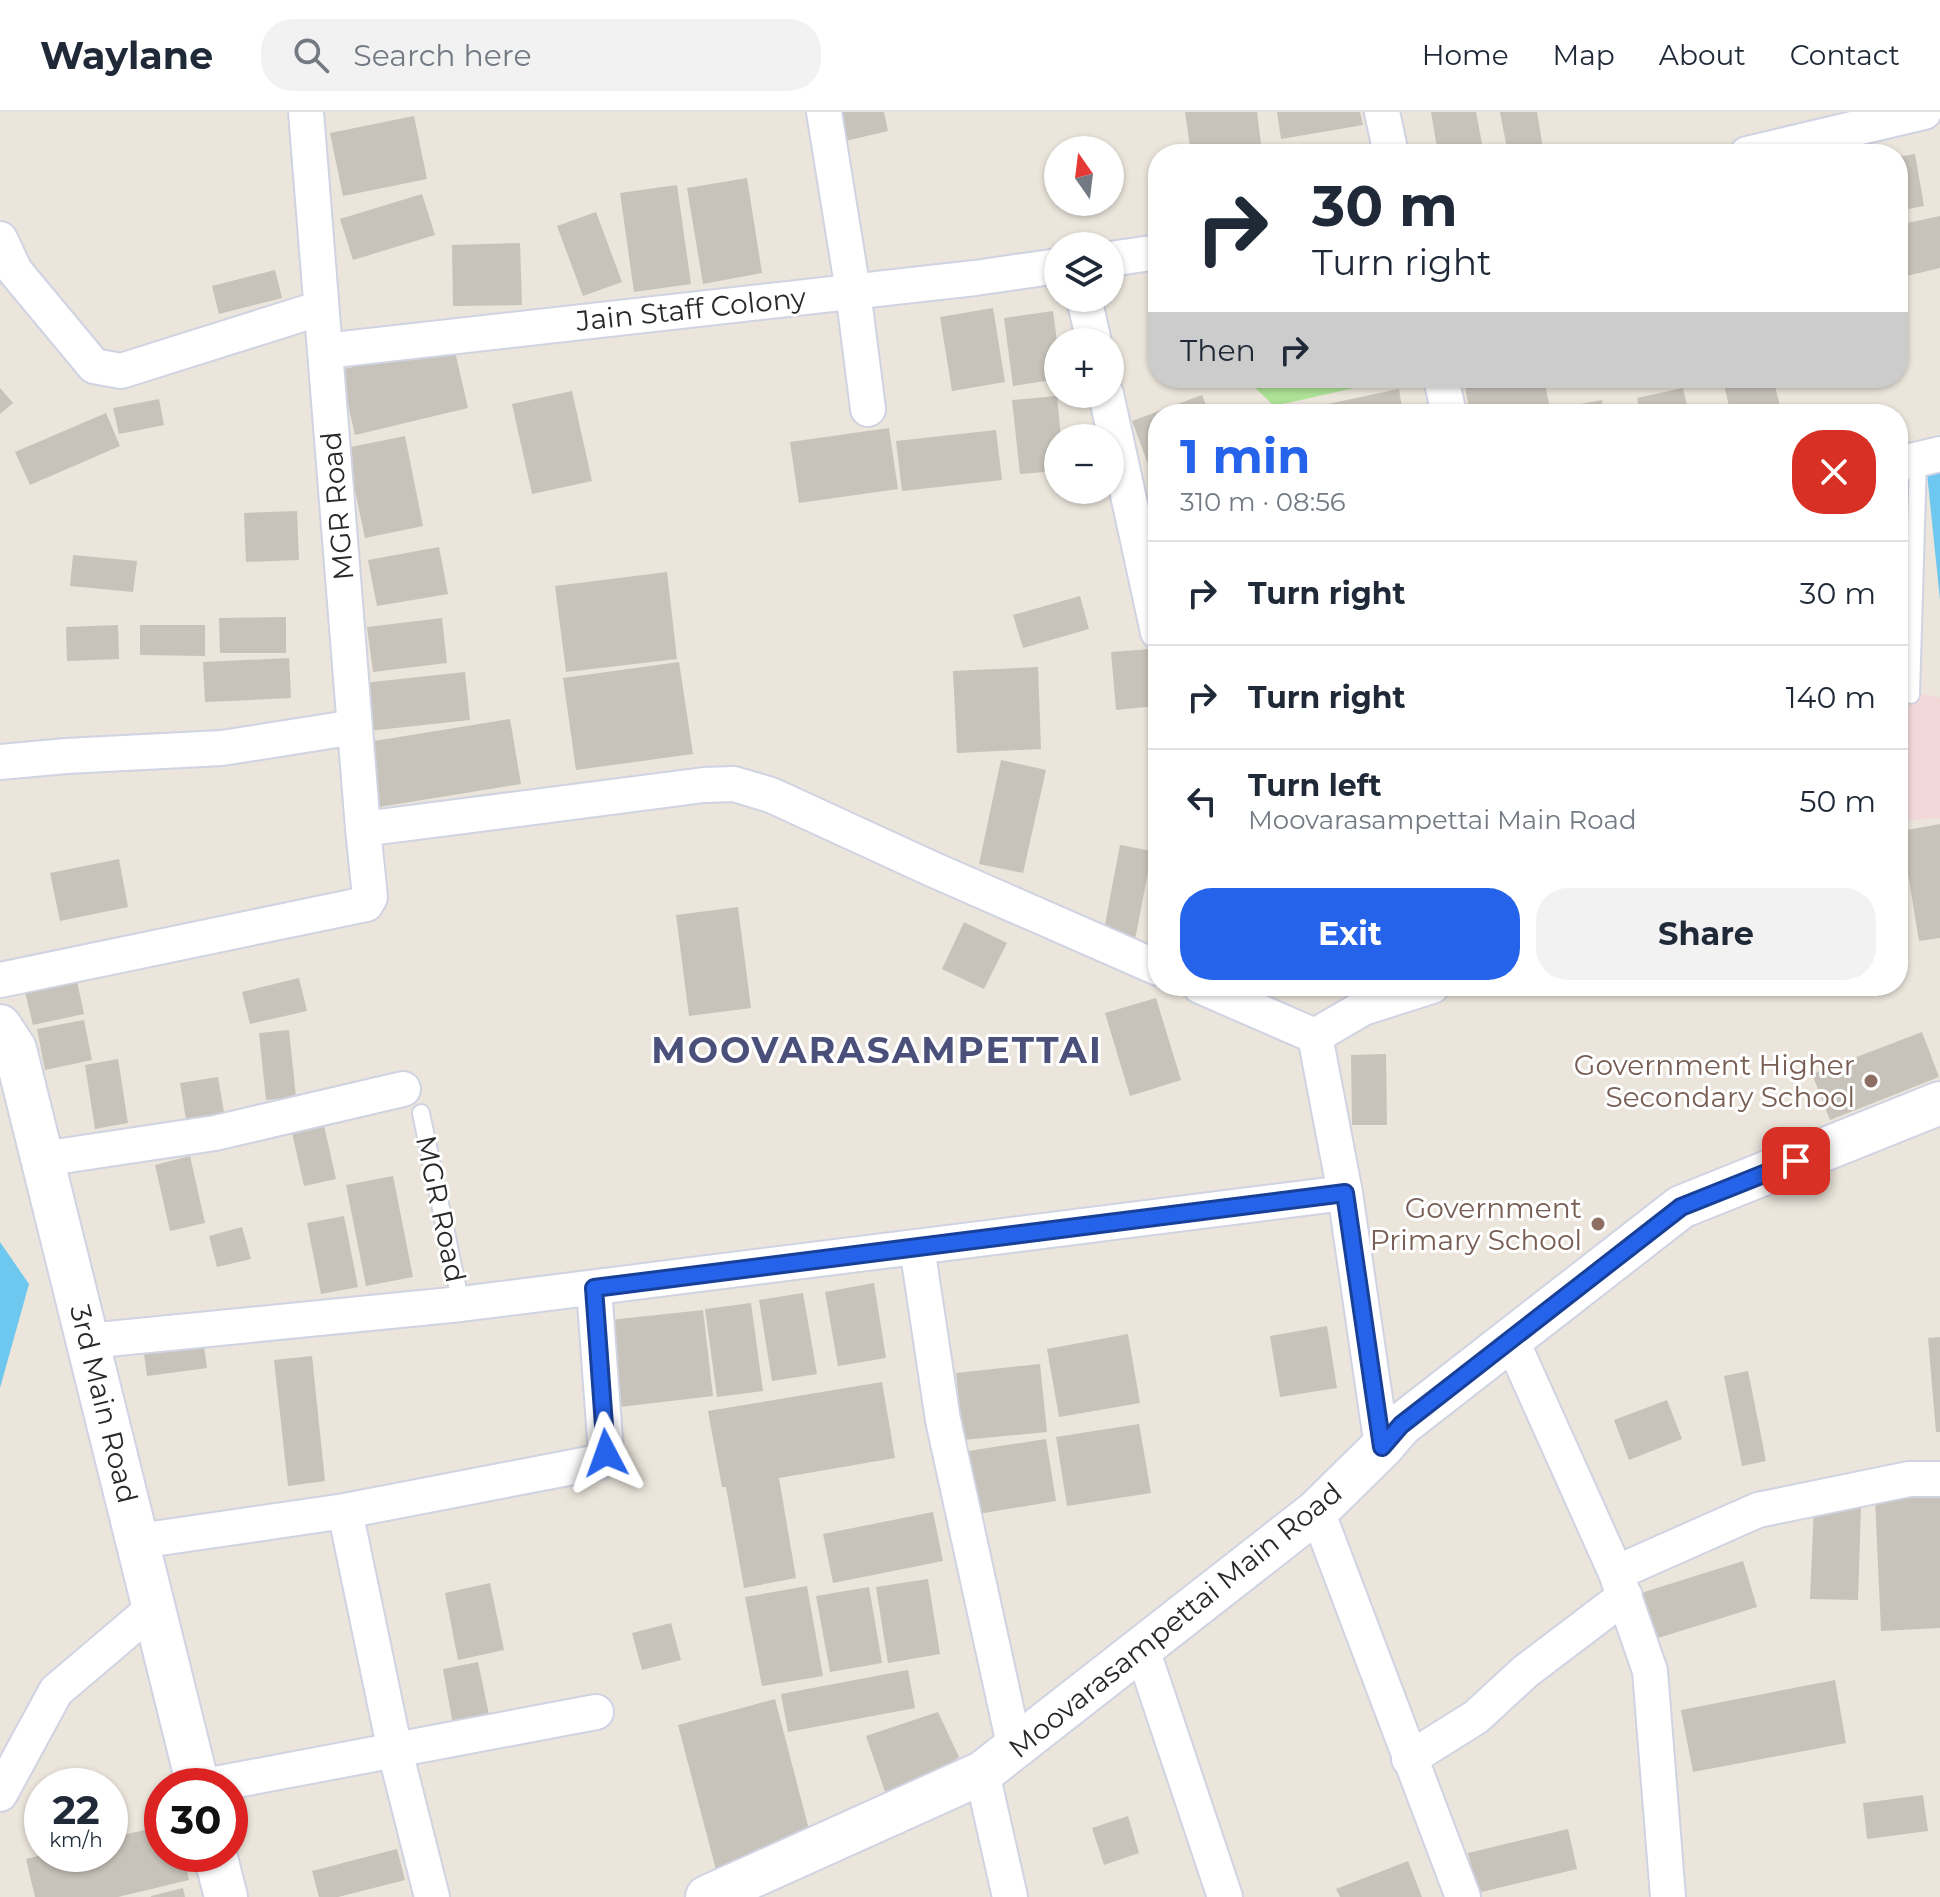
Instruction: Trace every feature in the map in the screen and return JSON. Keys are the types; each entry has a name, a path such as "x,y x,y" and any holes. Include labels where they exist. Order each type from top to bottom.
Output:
{"street":[{"name":"MGR Road","path":"0,980 366,904 369,900 306,112"},
{"path":"824,112 853,291 868,409"},
{"path":"1382,112 1389,144"},
{"path":"1789,144 1924,112"},
{"path":"0,239 15,271 94,366 121,371 321,308"},
{"path":"1124,257 1148,253"},
{"name":"Jain Staff Colony","path":"325,351 1044,268"},
{"path":"1109,408 1148,586"},
{"path":"0,762 222,748 355,727"},
{"path":"363,829 704,785 734,784 771,795 1148,964"},
{"path":"1240,996 1315,1036"},
{"path":"1315,1036 1363,1008 1401,996"},
{"name":"3rd Main Road","path":"0,1026 15,1049 194,1768"},
{"path":"1315,1036 1345,1193 1382,1447"},
{"path":"42,1159 412,1101"},
{"name":"Moovarasampettai Main Road","path":"707,1897 999,1761 1317,1511 1401,1425 1681,1207 1940,1103"},
{"path":"88,1341 461,1304 1345,1193"},
{"path":"917,1247 999,1761 1010,1897"},
{"path":"139,1541 345,1511 599,1462 606,1453 594,1288"},
{"path":"1511,1339 1621,1584 1650,1671 1668,1897"},
{"path":"1409,1759 1476,1717 1621,1584 1758,1510 1909,1479 1940,1479"},
{"path":"345,1511 395,1751 432,1897"},
{"path":"1317,1511 1463,1897"},
{"path":"0,1794 56,1691 155,1607"},
{"path":"1142,1649 1225,1897"},
{"path":"248,1778 596,1712"},
{"path":"220,1872 226,1897"}],"lane":[{"path":"1911,695 1919,459"},
{"name":"MGR Road","path":"412,1101 461,1304"}],"shaded area":[{"path":"1908,692 1940,697 1940,818 1908,820"}],"green space":[{"path":"1255,388 1354,388 1283,404 1272,404"}],"water":[{"path":"1940,471 1940,600 1927,473"},
{"path":"0,1242 29,1284 0,1388"}],"building":[{"path":"830,112 884,112 888,131 837,143"},
{"path":"1185,112 1257,112 1261,144 1190,144"},
{"path":"1277,112 1360,112 1363,125 1281,139"},
{"path":"1431,112 1476,112 1482,144 1436,144"},
{"path":"1500,112 1537,112 1542,144 1506,144"},
{"path":"414,116 427,179 343,196 330,133"},
{"path":"1915,154 1924,206 1908,209 1908,155"},
{"path":"747,178 762,273 703,284 687,188"},
{"path":"677,185 691,284 634,292 620,193"},
{"path":"422,194 435,235 353,260 340,219"},
{"path":"596,212 622,282 583,296 557,226"},
{"path":"1940,216 1940,268 1908,276 1908,223"},
{"path":"520,243 522,305 453,306 452,245"},
{"path":"275,270 282,298 219,314 212,286"},
{"path":"993,308 1005,382 952,391 940,317"},
{"path":"1053,312 1055,328 1044,328 1044,381 1013,386 1004,318"},
{"path":"453,343 468,408 355,435 340,370"},
{"path":"0,388 13,403 0,414"},
{"path":"1465,388 1546,388 1549,404 1468,404"},
{"path":"1683,388 1687,404 1638,404 1637,398"},
{"path":"1725,388 1776,388 1780,404 1729,404"},
{"path":"1399,389 1401,404 1328,404"},
{"path":"572,391 592,481 532,494 512,404"},
{"path":"1202,395 1206,404 1178,404"},
{"path":"1044,397 1044,408 1058,408 1060,424 1044,424 1044,472 1020,474 1012,400"},
{"path":"159,399 164,425 119,434 113,408"},
{"path":"1602,400 1603,404 1580,404"},
{"path":"106,413 120,446 30,485 15,452"},
{"path":"1148,415 1148,464 1132,421"},
{"path":"889,428 898,489 799,503 790,442"},
{"path":"996,430 1002,480 902,491 896,441"},
{"path":"405,436 423,526 365,538 346,448"},
{"path":"297,511 299,560 246,562 244,513"},
{"path":"439,547 448,594 377,606 368,560"},
{"path":"73,555 137,561 133,592 70,586"},
{"path":"667,572 677,659 566,672 555,586"},
{"path":"1080,596 1089,629 1023,648 1013,615"},
{"path":"286,617 286,653 220,653 219,618"},
{"path":"442,618 447,663 373,672 367,627"},
{"path":"118,625 119,659 67,661 66,627"},
{"path":"140,625 205,625 205,656 140,655"},
{"path":"1148,649 1148,707 1116,710 1111,652"},
{"path":"289,658 291,698 205,702 203,662"},
{"path":"679,662 693,754 576,770 563,678"},
{"path":"1038,667 1041,749 957,753 953,671"},
{"path":"465,672 470,720 368,731 363,683"},
{"path":"510,719 521,784 373,808 362,743"},
{"path":"1001,760 1046,770 1023,873 979,864"},
{"path":"1940,824 1940,938 1919,941 1908,874 1908,830"},
{"path":"1120,845 1148,850 1148,872 1135,940 1103,935"},
{"path":"119,859 128,907 60,921 50,873"},
{"path":"738,907 751,1008 689,1016 676,915"},
{"path":"964,922 1007,943 984,989 942,969"},
{"path":"299,978 307,1011 250,1024 242,992"},
{"path":"77,981 84,1014 33,1025 25,992"},
{"path":"1156,998 1181,1080 1130,1096 1105,1013"},
{"path":"84,1020 92,1060 45,1070 37,1029"},
{"path":"289,1030 296,1097 266,1100 259,1033"},
{"path":"1922,1032 1939,1077 1830,1120 1812,1074"},
{"path":"1386,1054 1387,1125 1352,1125 1351,1055"},
{"path":"118,1059 128,1123 95,1129 85,1065"},
{"path":"218,1077 225,1118 187,1125 180,1083"},
{"path":"323,1121 336,1179 304,1186 291,1128"},
{"path":"190,1156 205,1223 170,1231 155,1165"},
{"path":"393,1176 413,1277 366,1286 346,1185"},
{"path":"344,1216 358,1287 321,1294 307,1223"},
{"path":"242,1227 251,1259 217,1267 209,1236"},
{"path":"874,1283 886,1358 838,1366 825,1292"},
{"path":"803,1293 817,1374 772,1381 759,1300"},
{"path":"751,1303 763,1391 717,1397 705,1309"},
{"path":"703,1310 713,1396 620,1407 610,1320"},
{"path":"1327,1326 1337,1388 1280,1397 1270,1336"},
{"path":"1128,1334 1140,1403 1059,1417 1047,1349"},
{"path":"1940,1337 1940,1432 1936,1432 1928,1338"},
{"path":"204,1346 207,1368 147,1376 144,1354"},
{"path":"312,1356 325,1481 288,1486 274,1360"},
{"path":"1040,1364 1047,1432 963,1440 956,1373"},
{"path":"1748,1371 1766,1461 1742,1466 1724,1376"},
{"path":"882,1382 895,1458 779,1478 796,1578 744,1588 726,1487 722,1487 708,1411"},
{"path":"1667,1400 1682,1439 1629,1460 1614,1420"},
{"path":"1139,1424 1151,1493 1067,1506 1056,1437"},
{"path":"1046,1439 1056,1501 972,1515 962,1452"},
{"path":"1940,1496 1940,1628 1881,1631 1875,1499"},
{"path":"1814,1506 1861,1506 1858,1600 1810,1599"},
{"path":"933,1512 943,1561 833,1583 823,1534"},
{"path":"1743,1561 1757,1607 1655,1639 1641,1593"},
{"path":"928,1579 940,1654 888,1663 876,1587"},
{"path":"490,1583 504,1650 458,1660 445,1593"},
{"path":"807,1586 823,1676 762,1686 745,1597"},
{"path":"869,1587 882,1663 830,1672 816,1596"},
{"path":"671,1623 681,1660 642,1670 632,1633"},
{"path":"478,1662 492,1729 455,1736 443,1669"},
{"path":"908,1670 915,1708 788,1732 781,1694"},
{"path":"1835,1680 1846,1743 1693,1772 1681,1710"},
{"path":"775,1699 813,1845 716,1870 678,1725"},
{"path":"938,1712 959,1757 891,1809 866,1736"},
{"path":"1923,1795 1928,1831 1867,1839 1863,1803"},
{"path":"1128,1816 1139,1853 1104,1865 1092,1828"},
{"path":"1568,1829 1577,1869 1477,1893 1468,1853"},
{"path":"144,1830 144,1872 187,1872 189,1880 118,1897 35,1897 29,1872 128,1872 128,1834"},
{"path":"397,1849 405,1880 338,1897 319,1897 312,1871"},
{"path":"1408,1861 1422,1897 1340,1897 1336,1889"},
{"path":"183,1888 185,1897 151,1897 151,1896"}],"place":[{"name":"Government Higher Secondary School","path":"1871,1081"},
{"name":"Government Primary School","path":"1598,1224"}],"district":[{"name":"MOOVARASAMPETTAI","path":"877,1050"}],"route":[{"path":"606,1453 594,1288 1345,1193 1382,1447 1401,1425 1681,1207 1796,1161"}]}
